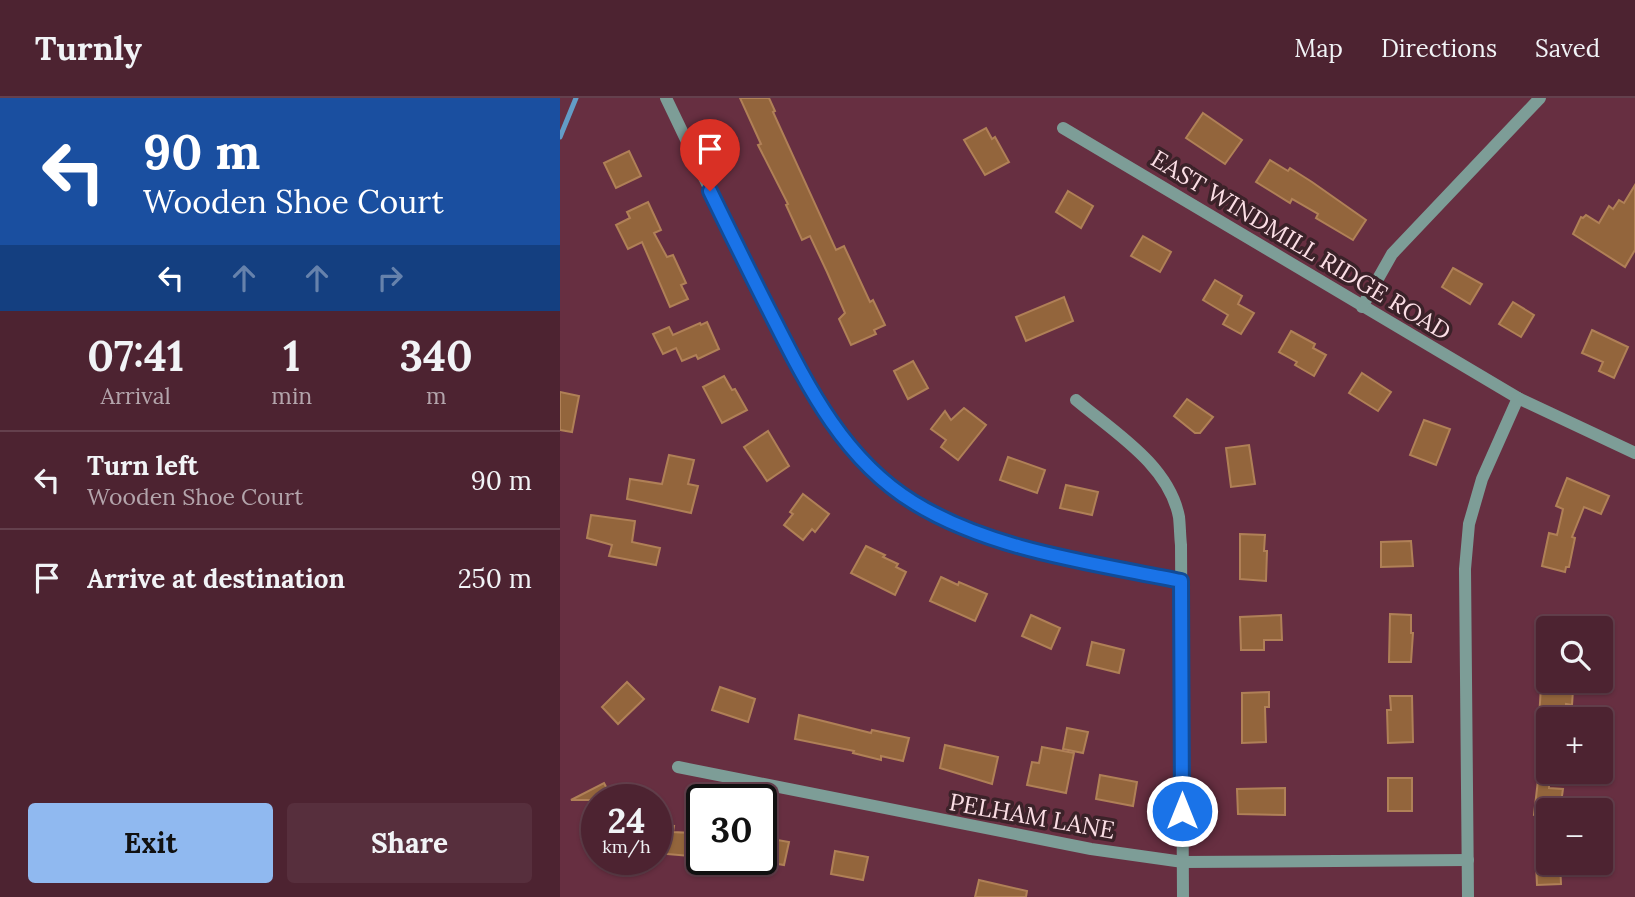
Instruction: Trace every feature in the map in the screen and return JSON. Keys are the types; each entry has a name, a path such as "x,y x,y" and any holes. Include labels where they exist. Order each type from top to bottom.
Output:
{"street":[{"path":"666,98 806,383 819,406 844,439 875,473 912,502 960,526 1071,559 1181,581"},
{"path":"1362,307 1392,254 1540,98"},
{"name":"EAST WINDMILL RIDGE ROAD","path":"1063,128 1518,398 1635,453"},
{"path":"1468,897 1465,569 1469,524 1482,479 1518,398"},
{"path":"1076,400 1143,455 1166,485 1178,516 1181,581 1183,897"},
{"name":"PELHAM LANE","path":"678,767 1078,847 1183,862 1468,860"}],"building":[{"path":"740,98 769,98 836,250 844,246 870,302 873,300 885,325 874,330 876,334 851,345 839,319 845,313 827,272 810,236 802,240 786,205 788,204 758,145 761,144"},
{"path":"1203,113 1242,140 1225,164 1186,138"},
{"path":"986,128 992,139 995,137 1009,162 985,175 964,140"},
{"path":"629,151 641,176 616,188 604,163"},
{"path":"1270,160 1288,171 1290,168 1366,220 1353,240 1316,218 1318,214 1292,199 1290,203 1256,182"},
{"path":"1635,185 1635,250 1625,267 1573,234 1581,217 1586,215 1599,223 1609,206 1613,209 1619,200 1624,203"},
{"path":"1068,191 1093,206 1081,228 1056,212"},
{"path":"648,202 661,230 654,233 667,257 673,255 686,283 681,285 688,299 670,307 642,242 628,249 616,225 630,218 627,212"},
{"path":"1143,236 1171,252 1160,272 1131,256"},
{"path":"1453,268 1482,284 1470,304 1442,287"},
{"path":"1215,280 1242,296 1238,304 1254,313 1241,334 1223,324 1228,315 1203,300"},
{"path":"1064,297 1073,321 1026,341 1016,317"},
{"path":"1513,302 1534,315 1521,337 1499,324"},
{"path":"707,322 719,349 698,359 696,355 682,361 676,348 663,354 653,334 669,327 673,335"},
{"path":"1592,330 1628,347 1614,378 1599,371 1603,362 1582,353"},
{"path":"1291,331 1315,344 1313,348 1326,355 1314,376 1279,352"},
{"path":"913,361 928,388 908,399 894,371"},
{"path":"1362,373 1391,392 1378,411 1349,393"},
{"path":"724,376 747,410 722,423 703,387"},
{"path":"560,392 579,396 572,432 560,430"},
{"path":"1187,399 1213,417 1200,433 1195,433 1174,416"},
{"path":"964,408 986,425 958,460 941,447 946,440 931,429 945,411 951,420"},
{"path":"1424,420 1450,429 1436,465 1410,455"},
{"path":"768,431 789,466 767,481 744,447"},
{"path":"1249,445 1255,484 1231,487 1226,448"},
{"path":"669,455 694,460 688,484 698,486 691,513 627,499 630,479 662,484"},
{"path":"1008,457 1045,470 1037,493 1000,480"},
{"path":"1567,478 1609,496 1601,514 1584,507 1572,537 1575,538 1569,567 1566,567 1565,572 1542,566 1549,533 1557,535 1563,509 1556,506"},
{"path":"1066,485 1098,492 1092,515 1060,508"},
{"path":"803,494 829,514 815,532 812,529 803,540 784,525"},
{"path":"591,515 635,521 632,542 660,548 656,565 609,556 612,545 587,538"},
{"path":"1240,534 1265,535 1266,581 1240,579"},
{"path":"1411,541 1413,566 1381,567 1381,542"},
{"path":"866,546 885,555 883,557 898,564 896,567 906,572 895,595 851,573"},
{"path":"941,577 987,594 975,621 930,601"},
{"path":"1390,614 1411,615 1411,662 1389,662"},
{"path":"1031,615 1060,628 1051,649 1022,636"},
{"path":"1281,615 1282,640 1264,640 1264,650 1241,650 1240,617"},
{"path":"1092,642 1124,650 1119,673 1087,665"},
{"path":"627,682 644,699 618,724 602,707"},
{"path":"720,687 755,699 748,722 712,710"},
{"path":"1269,692 1269,707 1265,707 1266,742 1242,743 1242,693"},
{"path":"1541,693 1573,693 1572,705 1540,707"},
{"path":"1390,696 1412,696 1413,742 1388,743 1387,710 1391,710"},
{"path":"799,715 871,733 872,730 909,738 903,761 881,756 881,760 853,753 854,751 795,739"},
{"path":"1067,728 1088,732 1083,753 1063,749"},
{"path":"945,745 998,757 992,784 940,768"},
{"path":"1042,747 1074,753 1066,793 1027,785 1032,762 1039,763"},
{"path":"1100,775 1137,782 1133,806 1096,799"},
{"path":"1388,778 1412,778 1412,811 1388,811"},
{"path":"1538,784 1549,784 1549,788 1563,789 1562,798 1536,798 1534,815"},
{"path":"1285,788 1285,815 1238,814 1237,789"},
{"path":"672,826 673,832 686,833 686,856 672,854"},
{"path":"777,840 789,842 784,865 777,864"},
{"path":"835,851 868,857 863,880 831,874"},
{"path":"1537,875 1561,875 1561,884 1537,885"},
{"path":"979,880 1027,891 1026,897 975,897"}],"waterway":[{"path":"560,137 576,98"}],"route":[{"path":"710,191 819,406 875,473 912,502 960,526 1071,559 1181,581 1182,811"}]}
